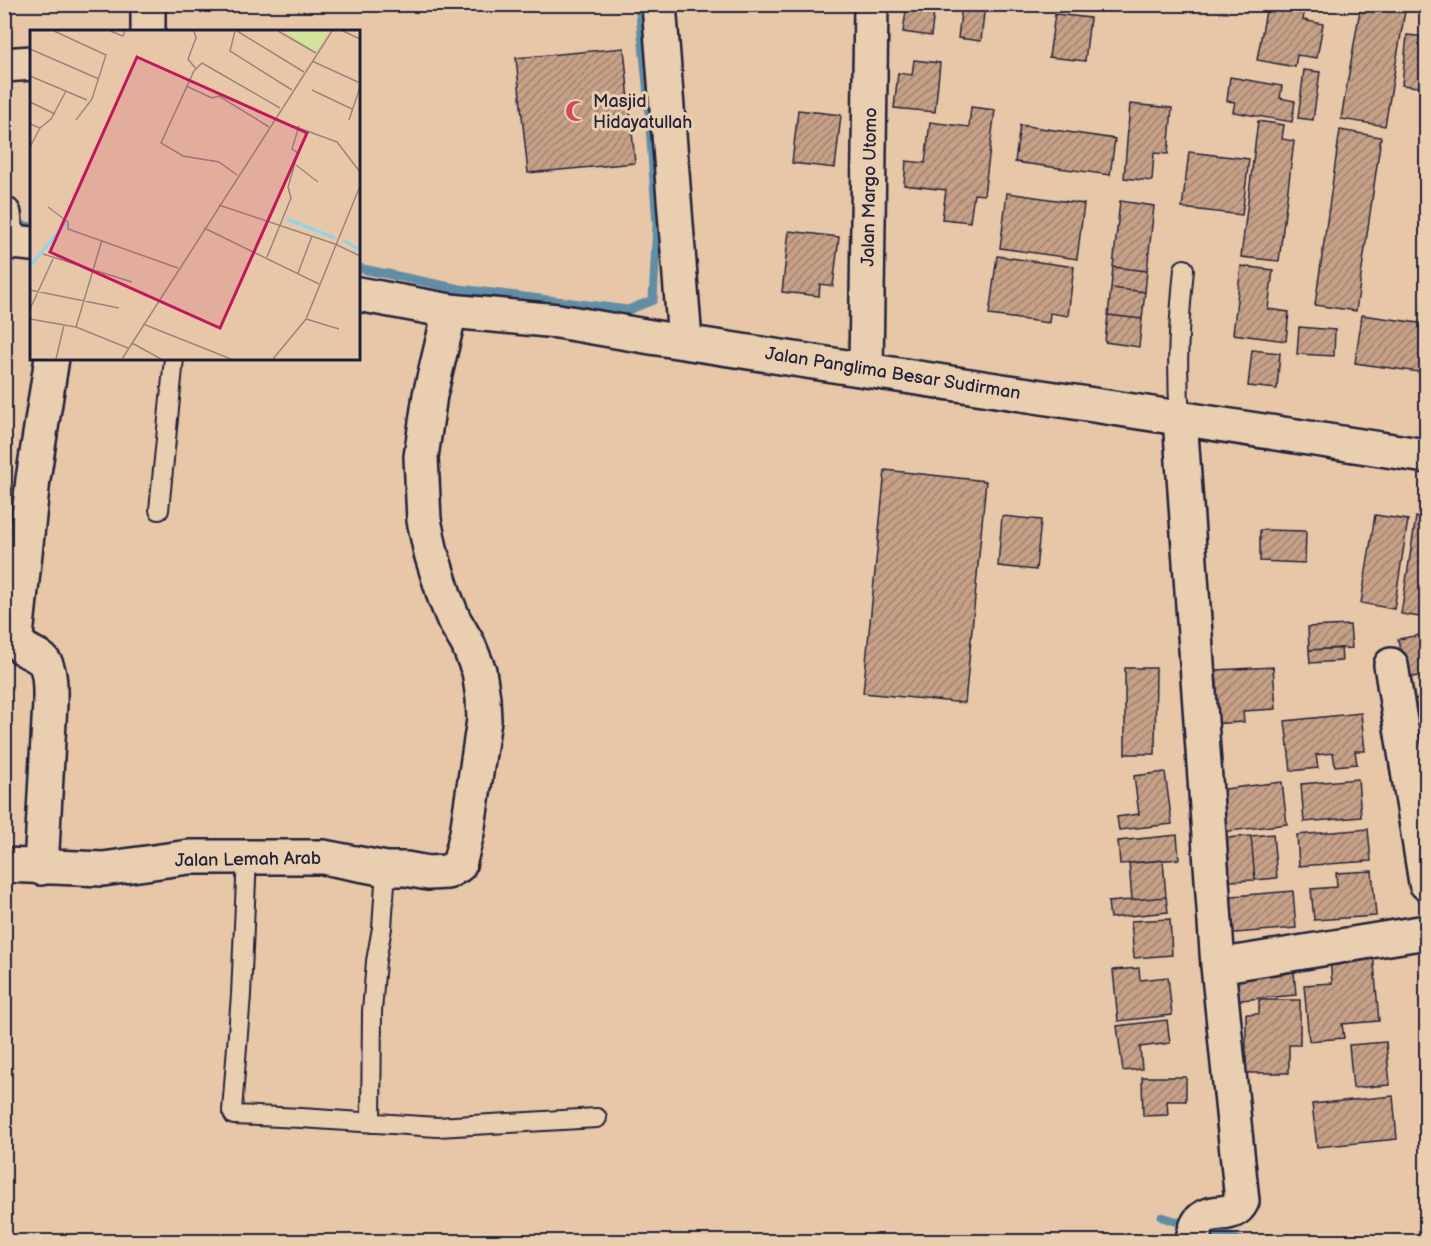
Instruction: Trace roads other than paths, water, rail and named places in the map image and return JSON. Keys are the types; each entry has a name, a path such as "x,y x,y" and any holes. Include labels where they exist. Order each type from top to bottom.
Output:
{"street":[{"path":"148,30 150,4"},
{"path":"659,4 685,341"},
{"name":"Jalan Margo Utomo","path":"866,369 871,4"},
{"path":"4,64 30,63"},
{"name":"Jalan Panglima Besar Sudirman","path":"360,294 450,311 558,321 1426,456"},
{"name":"Jalan Lemah Arab","path":"4,865 103,869 189,857 247,856 323,857 386,869 406,869 428,873 443,872 459,865 467,833 484,720 478,671 468,644 445,598 424,520 421,457 430,395 450,311"},
{"path":"41,868 50,703 49,677 46,665 20,646 16,636 33,479 52,360"},
{"path":"1180,417 1218,966 1242,1201 1239,1207 1232,1212 1207,1216 1195,1232"},
{"path":"1391,665 1426,883"},
{"path":"1218,966 1426,932"}],"lane":[{"path":"1180,417 1177,363 1184,269"},
{"path":"159,510 174,360"},
{"path":"247,856 241,995 232,1112 234,1116 437,1127 597,1118"},
{"path":"371,1124 372,1012 386,869"}],"waterway":[{"path":"360,268 460,289 628,310 653,300 657,224 639,4"},
{"path":"10,224 30,227"},
{"path":"1162,1217 1245,1242"}],"place":[{"name":"Masjid Hidayatullah","path":"576,111"}]}
